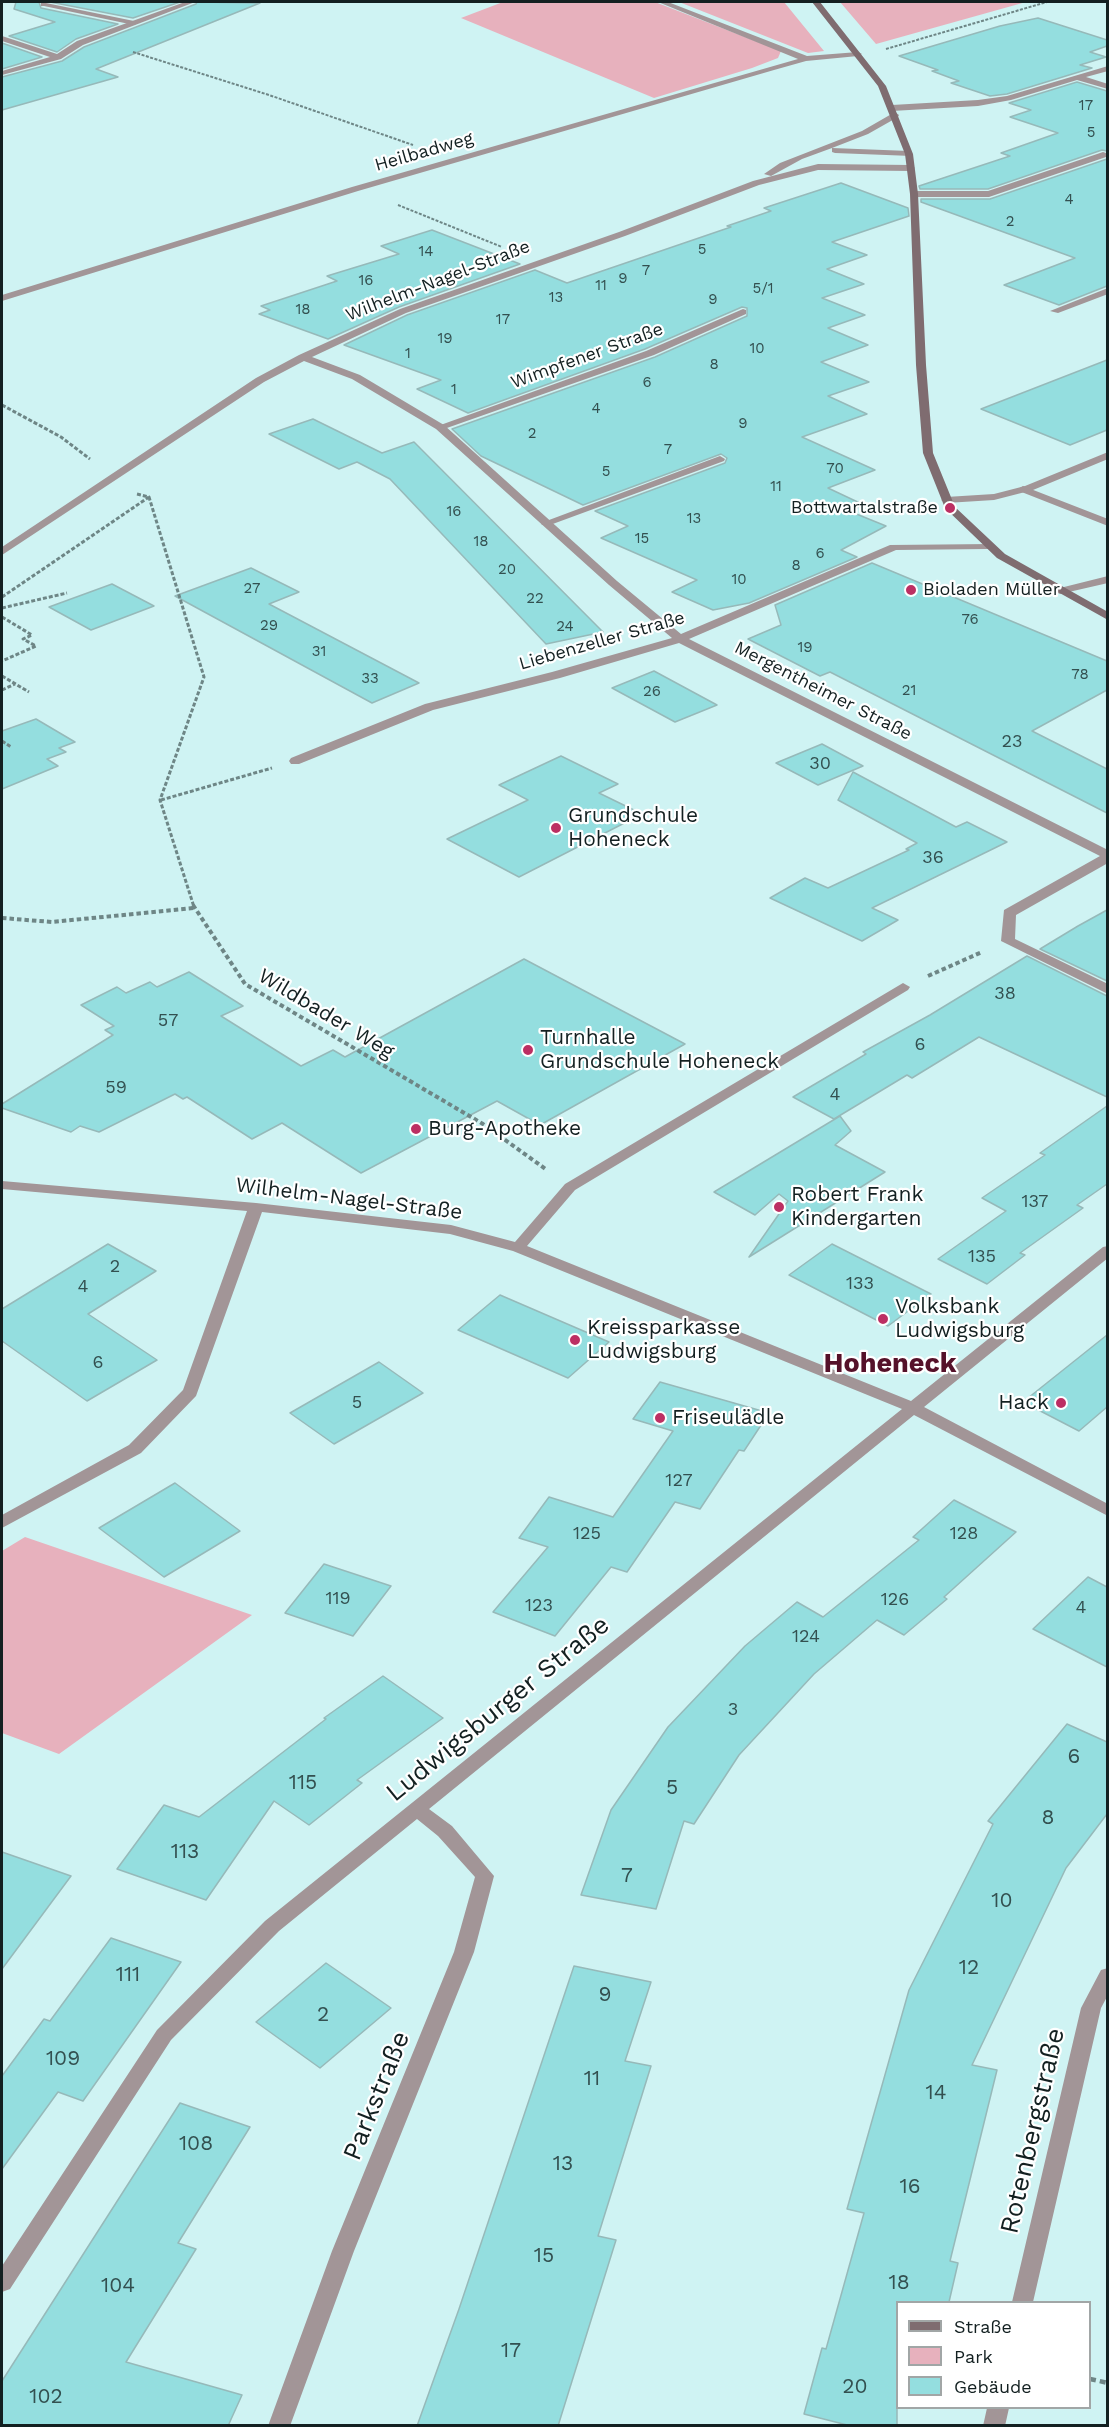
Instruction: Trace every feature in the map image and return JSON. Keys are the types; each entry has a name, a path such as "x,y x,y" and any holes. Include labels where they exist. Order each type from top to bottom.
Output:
{"main road":[{"path":"816,2 882,86 909,154 914,194 921,365 928,453 946,500 950,508 987,546 1107,617"}],"street":[{"path":"2,74 58,57 80,43 191,2"},
{"path":"662,2 806,59"},
{"path":"44,4 134,23"},
{"path":"2,38 58,57"},
{"name":"Heilbadweg","path":"2,298 355,189 806,59 858,54"},
{"path":"894,112 1008,98 1107,68"},
{"path":"1079,78 1107,87"},
{"name":"Wilhelm-Nagel-Straße","path":"756,183 778,168 870,132 894,112"},
{"name":"Wilhelm-Nagel-Straße","path":"819,151 853,150 909,154"},
{"path":"914,194 989,194 1103,155"},
{"name":"Wilhelm-Nagel-Straße","path":"2,552 260,380 303,357 403,311 541,263 756,183 818,167 911,168"},
{"path":"1055,311 1107,291"},
{"name":"Wimpfener Straße","path":"440,427 650,352 742,312"},
{"name":"Mergentheimer Straße","path":"303,357 356,377 440,427 680,639 1107,856"},
{"path":"946,500 994,496 1023,489 1107,455"},
{"path":"546,523 720,459"},
{"path":"1023,489 1107,523"},
{"name":"Liebenzeller Straße","path":"295,761 429,707 556,675 680,639 894,547 987,546"},
{"path":"1060,591 1107,579"},
{"name":"Mergentheimer Straße","path":"1008,941 1009,913 1107,856"},
{"path":"1008,941 1107,990"},
{"path":"518,1248 570,1187 903,987"},
{"name":"Wilhelm-Nagel-Straße","path":"2,1185 256,1207 451,1230 518,1248 912,1407 1107,1511"},
{"path":"2,1522 135,1449 190,1392 256,1207"},
{"name":"Ludwigsburger Straße","path":"4,2273 164,2035 272,1926 1107,1250"},
{"name":"Parkstraße","path":"279,2426 343,2251 464,1952 485,1876 446,1831 416,1808"},
{"name":"Rotenbergstraße","path":"1023,2301 1091,2008 1107,1975"},
{"path":"994,2426 998,2409"}],"path":[{"path":"878,51 1047,2"},
{"path":"124,49 269,95 457,160"},
{"path":"355,189 541,263"},
{"path":"2,405 61,437 94,462"},
{"path":"100,486 148,497"},
{"path":"2,597 148,497"},
{"path":"148,497 204,676 160,800"},
{"path":"2,608 67,593"},
{"path":"2,617 32,635 23,639 36,646 2,661"},
{"path":"2,676 29,692"},
{"path":"2,690 15,684"},
{"path":"2,741 11,747"},
{"path":"160,800 295,761"},
{"name":"Wildbader Weg","path":"160,800 194,908 244,984 483,1124 570,1187"},
{"path":"2,918 52,922 194,908"},
{"path":"903,987 1008,941"},
{"path":"1091,2379 1107,2383"}],"green space":[{"path":"503,2 655,2 781,51 778,58 752,68 654,98 461,18"},
{"path":"679,2 784,2 824,51 808,53"},
{"path":"840,2 1026,2 876,44"},
{"path":"25,1537 252,1615 59,1754 2,1733 2,1551"}],"building":[{"path":"16,2 39,2 41,8 118,24 76,39 57,52 9,36 55,22 14,9"},
{"path":"50,2 180,2 133,18"},
{"path":"197,2 260,3 96,69 118,77 2,110 2,77 62,61 84,47"},
{"path":"1038,18 1107,40 1107,46 1090,52 1106,57 1080,65 1092,68 1007,94 990,96 951,83 959,81 932,71 938,70 899,56 1000,26"},
{"path":"2,43 42,57 2,69"},
{"path":"1077,82 1107,91 1107,151 1102,150 988,189 920,189 919,186 1010,156 1001,153 1058,133 1010,117 1031,110 1009,103"},
{"path":"1107,159 1107,286 1059,305 1004,285 1075,258 921,202 921,199 990,199"},
{"path":"841,183 908,208 909,216 832,242 867,255 827,269 864,284 822,298 865,315 828,328 868,345 821,362 869,382 828,396 867,414 802,437 875,470 828,488 864,505 849,511 886,526 841,550 857,557 749,603 713,610 672,592 697,580 601,538 628,526 595,511 725,463 727,458 721,454 583,505 481,456 452,429 655,357 747,316 747,308 742,307 645,349 468,413 417,389 441,380 344,345 407,315 535,270 567,283 731,227 727,226 771,211 764,208"},
{"path":"432,230 520,264 399,307 328,339 259,314 270,310 261,306 337,281 327,276 399,254 381,246"},
{"path":"1107,360 1107,430 1070,445 981,409"},
{"path":"313,419 382,453 414,442 603,632 546,644 390,479 357,462 339,469 269,434"},
{"path":"872,563 1107,661 1107,690 1032,731 1107,769 1107,813 830,672 820,676 748,639 781,625 775,605"},
{"path":"251,568 299,592 269,604 419,683 372,703 175,596"},
{"path":"112,584 154,606 91,630 49,607"},
{"path":"654,671 717,705 675,722 612,688"},
{"path":"36,719 75,742 59,748 66,752 47,759 58,766 2,789 2,731"},
{"path":"822,744 863,766 818,785 776,763"},
{"path":"561,756 618,784 599,793 642,814 519,877 447,839 528,800 499,785"},
{"path":"853,772 956,827 967,822 1007,842 872,908 898,920 862,941 770,898 805,878 828,888 909,850 906,849 917,843 838,800"},
{"path":"1107,910 1107,981 1040,949 1078,926"},
{"path":"1027,956 1107,996 1107,1097 979,1037 912,1078 907,1075 834,1119 793,1097 866,1054 863,1052 930,1015"},
{"path":"524,959 685,1044 540,1125 497,1101 361,1173 282,1123 252,1139 187,1097 183,1099 175,1094 99,1132 80,1126 71,1132 2,1108 2,1104 113,1035 105,1030 114,1026 81,1005 117,987 126,993 150,982 157,987 189,972 243,1006 221,1016 301,1066 333,1050 345,1057"},
{"path":"1107,1106 1107,1184 1077,1205 1083,1208 1020,1253 1025,1255 987,1284 938,1259 1006,1211 982,1198 1045,1155 1040,1153"},
{"path":"840,1116 851,1131 835,1145 885,1172 749,1257 788,1201 779,1194 755,1215 714,1192"},
{"path":"108,1244 156,1271 88,1314 157,1360 87,1401 2,1341 2,1309"},
{"path":"832,1244 931,1294 888,1326 789,1275"},
{"path":"500,1295 609,1342 568,1378 458,1330"},
{"path":"1107,1335 1107,1407 1079,1431 1023,1402"},
{"path":"379,1362 423,1393 334,1444 290,1413"},
{"path":"660,1382 769,1413 744,1451 739,1450 700,1509 675,1502 627,1572 611,1567 555,1636 493,1612 548,1547 519,1538 549,1497 613,1517 673,1431 633,1419"},
{"path":"175,1483 240,1531 164,1577 99,1528"},
{"path":"954,1500 1016,1532 944,1597 947,1599 904,1635 877,1620 814,1674 739,1755 694,1824 684,1821 656,1909 581,1895 611,1810 668,1727 745,1646 797,1602 823,1617 919,1540 913,1537"},
{"path":"324,1564 391,1586 353,1636 285,1613"},
{"path":"1088,1577 1107,1587 1107,1667 1033,1629"},
{"path":"383,1676 443,1718 357,1780 362,1783 309,1825 274,1801 206,1900 117,1869 164,1805 199,1817 326,1719 324,1718"},
{"path":"1067,1724 1107,1742 1107,1814 1066,1868 972,2065 997,2070 950,2261 958,2263 949,2301 896,2301 897,2426 851,2426 804,2414 822,2348 826,2349 864,2213 847,2209 909,1990 993,1824 988,1821"},
{"path":"2,1852 71,1876 2,1969"},
{"path":"111,1938 181,1962 83,2101 58,2092 2,2169 2,2076 44,2019 50,2021"},
{"path":"326,1963 391,2008 320,2068 256,2022"},
{"path":"574,1966 651,1982 625,2061 651,2066 598,2236 616,2240 558,2426 417,2426 459,2309"},
{"path":"180,2103 250,2127 178,2243 196,2249 126,2362 242,2395 228,2426 2,2426 2,2381"}],"place":[{"name":"Bottwartalstraße","path":"950,508"},
{"name":"Bioladen Müller","path":"911,590"},
{"name":"Grundschule Hoheneck","path":"556,828"},
{"name":"Turnhalle Grundschule Hoheneck","path":"528,1050"},
{"name":"Burg-Apotheke","path":"416,1129"},
{"name":"Robert Frank Kindergarten","path":"779,1207"},
{"name":"Volksbank Ludwigsburg","path":"883,1319"},
{"name":"Kreissparkasse Ludwigsburg","path":"575,1340"},
{"name":"Hack","path":"1061,1403"},
{"name":"Friseulädle","path":"660,1418"}],"district":[{"name":"Hoheneck","path":"890,1364"}]}
